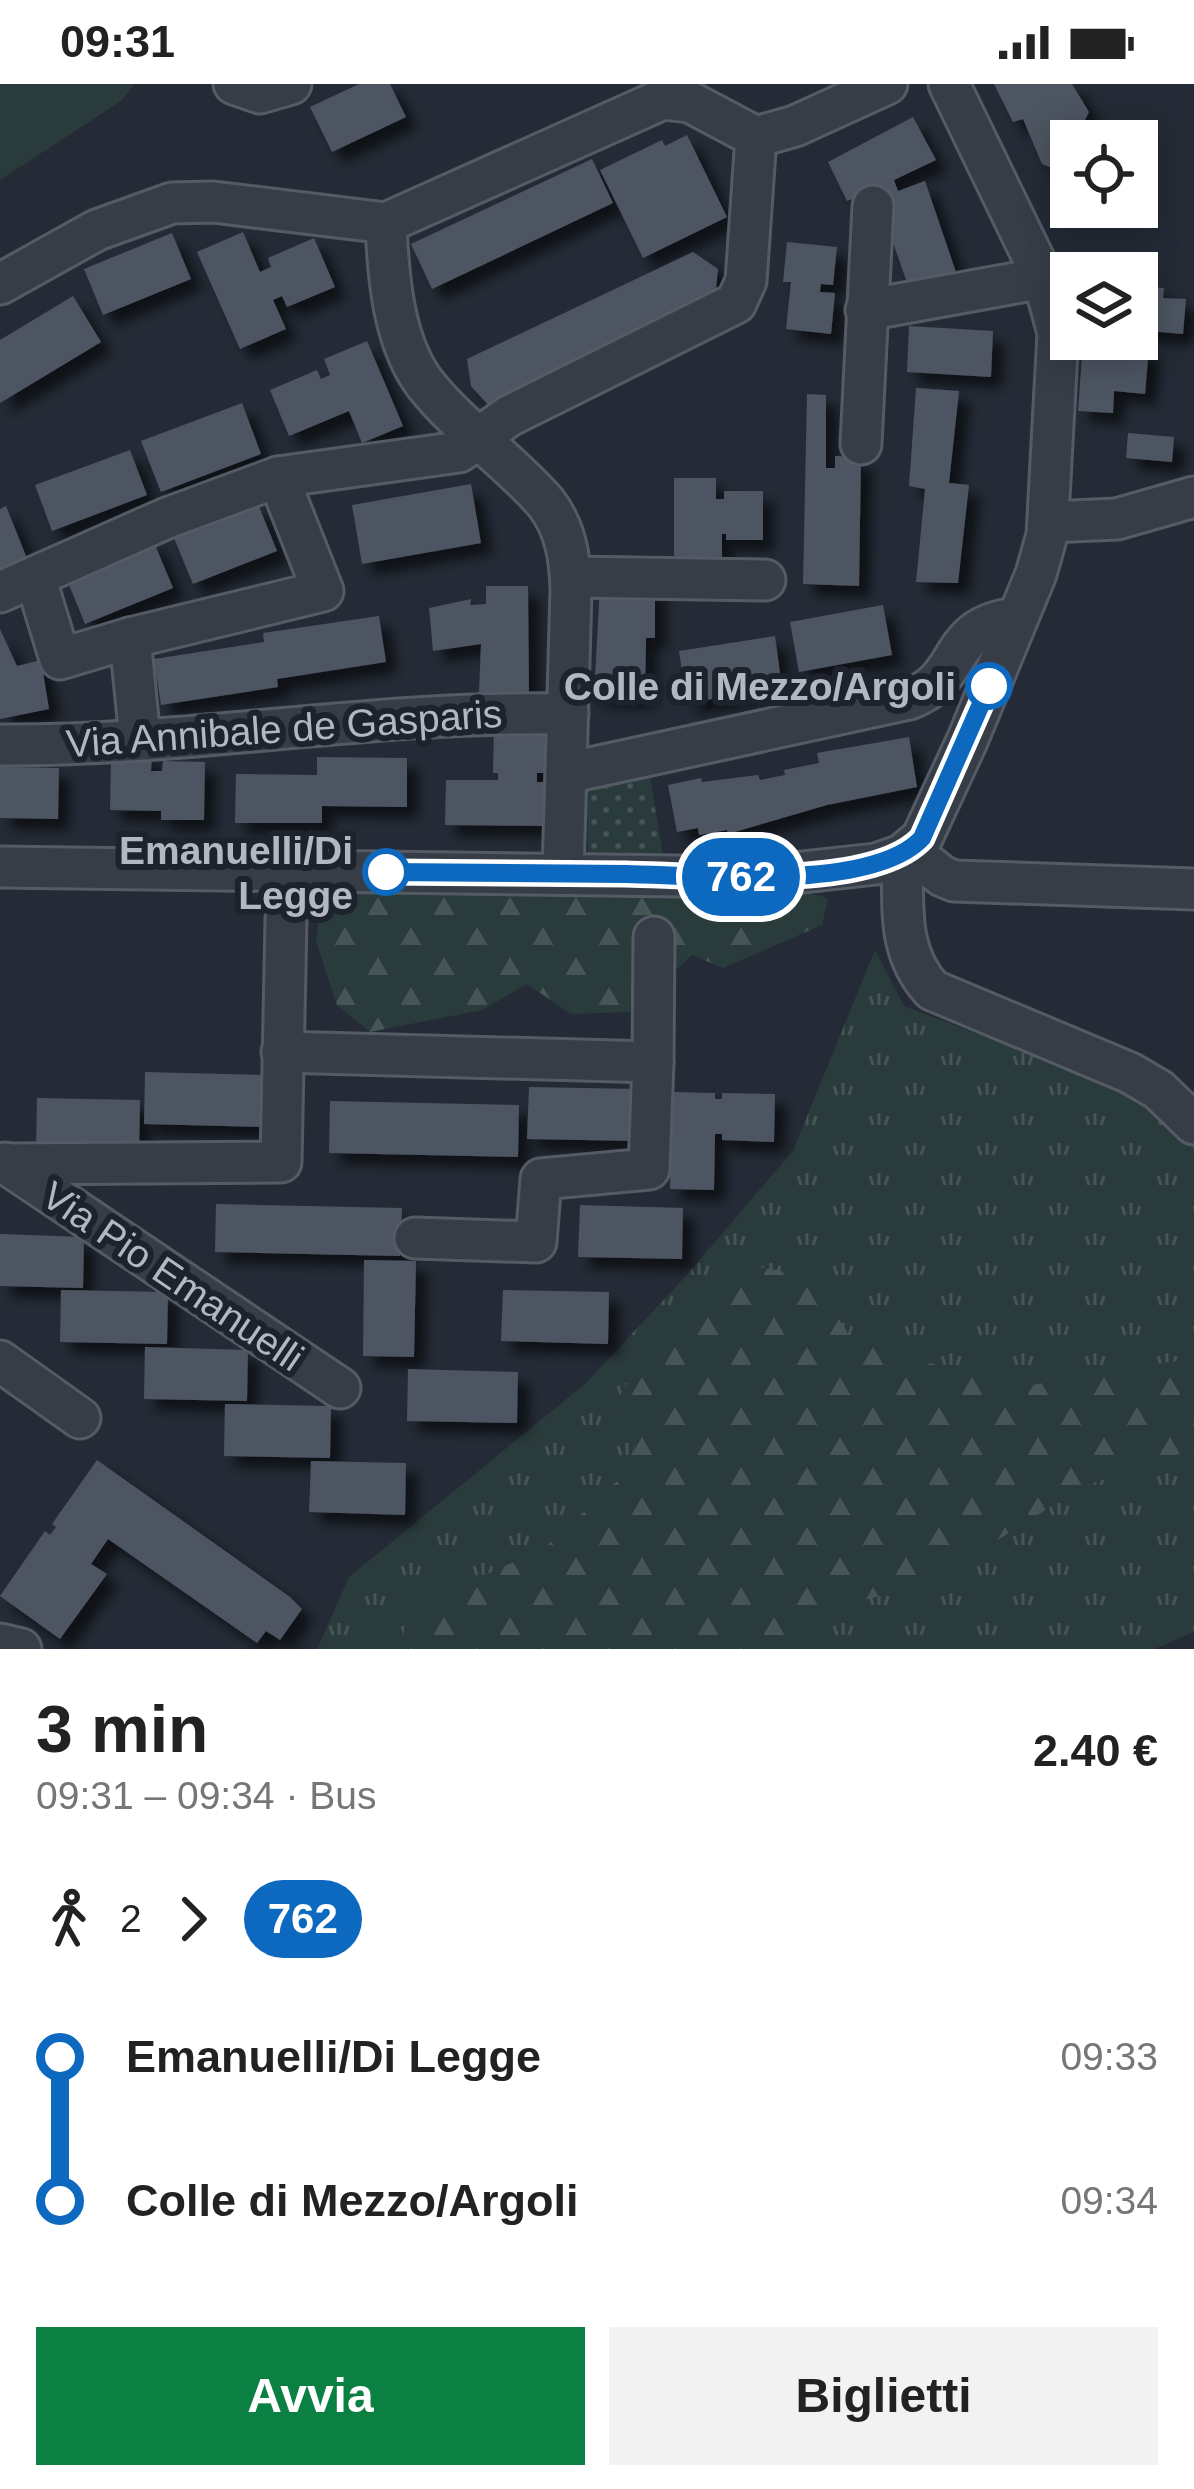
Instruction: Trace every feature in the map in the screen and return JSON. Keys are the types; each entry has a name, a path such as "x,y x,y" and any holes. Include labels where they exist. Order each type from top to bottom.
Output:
{"street":[{"path":"234,84 260,93 291,84"},
{"path":"0,284 97,230 172,203 213,202 386,223 685,91 756,136 795,126 887,84"},
{"path":"0,867 779,876 848,869 905,852 922,838 1040,561 1049,522 1058,333 1043,278 949,84"},
{"path":"278,477 323,591 60,659 18,584 166,518 278,477 459,452 509,416 741,298 748,264 756,136"},
{"path":"861,444 873,206"},
{"path":"386,223 395,302 409,356 430,389 555,515 567,548 571,577 563,874"},
{"path":"866,310 1043,278"},
{"path":"1049,522 1117,519 1194,497"},
{"path":"571,577 766,580"},
{"path":"567,772 909,699 940,678 977,628 1017,618"},
{"path":"130,638 140,740"},
{"name":"Via Annibale de Gasparis","path":"0,745 140,740 451,714 568,714"},
{"path":"905,852 954,881 1194,889"},
{"path":"905,852 907,954 914,971 932,990 1130,1073 1159,1090 1194,1124"},
{"name":"Via Pio Emanuelli","path":"3,1162 281,1162 287,871"},
{"path":"415,1238 536,1241 541,1179 650,1169 654,937"},
{"path":"282,1052 653,1062"},
{"name":"Via Pio Emanuelli","path":"3,1162 340,1388"},
{"path":"0,1361 80,1418"},
{"path":"0,1644 21,1649"}],"green space":[{"path":"0,84 135,84 121,101 0,180"},
{"path":"649,772 663,856 588,854 587,783"},
{"path":"788,888 828,898 822,925 723,968 692,955 630,1012 571,1014 527,984 482,1010 370,1032 337,1005 316,941 321,899 358,889"},
{"path":"875,950 904,1006 1125,1090 1194,1147 1194,1632 1154,1649 317,1649 349,1577 586,1383 793,1151"},
{"path":"749,1265 812,1277 849,1335 954,1371 1025,1386 1182,1360 1194,1367 1194,1449 1084,1486 924,1586 807,1613 768,1649 402,1649 405,1623 431,1599 543,1549 626,1473 641,1427 610,1410 651,1347 686,1327"}],"building":[{"path":"359,84 390,84 406,117 332,152 310,107"},
{"path":"994,84 1072,84 1089,112 1085,120 1050,120 1050,167 1042,164 1023,119 1013,122"},
{"path":"913,117 936,160 894,180 898,191 925,181 959,281 910,291 877,197 883,195 880,187 847,201 828,162"},
{"path":"687,135 727,217 643,258 600,170 662,140 665,146"},
{"path":"592,159 613,203 432,289 411,244"},
{"path":"243,232 260,272 271,267 268,258 314,238 335,287 287,307 282,296 273,300 286,329 240,349 197,252"},
{"path":"172,233 191,279 103,315 84,269"},
{"path":"787,242 837,247 833,285 821,284 820,292 835,293 831,334 786,329 791,282 783,282"},
{"path":"693,252 718,269 715,299 489,406 471,386 467,359"},
{"path":"1158,288 1164,288 1163,298 1186,299 1183,334 1158,332"},
{"path":"73,296 101,342 0,403 0,340"},
{"path":"909,326 993,331 991,377 907,372"},
{"path":"367,341 403,426 362,443 349,411 289,436 270,390 317,370 321,379 330,375 324,359"},
{"path":"1082,360 1148,360 1145,394 1114,391 1113,413 1078,411"},
{"path":"916,388 959,391 949,483 969,485 958,583 916,582 925,489 909,486"},
{"path":"807,394 826,395 826,468 835,468 835,456 861,457 859,586 803,584"},
{"path":"242,403 261,454 161,492 141,441"},
{"path":"1128,433 1174,437 1172,462 1126,458"},
{"path":"130,450 147,495 52,531 35,485"},
{"path":"674,478 716,478 716,499 724,499 724,491 763,491 763,540 726,540 722,534 722,563 674,563"},
{"path":"471,484 481,543 362,564 352,505"},
{"path":"258,504 277,551 193,584 174,538"},
{"path":"6,506 28,561 0,572 0,509"},
{"path":"153,540 173,588 85,624 65,575"},
{"path":"600,584 655,584 655,638 646,638 645,697 594,697"},
{"path":"486,586 528,586 529,695 479,693 481,644 433,651 429,608 471,599 470,605 486,604"},
{"path":"883,605 892,655 799,672 790,622"},
{"path":"379,616 386,662 277,679 278,687 161,705 154,659 264,642 263,633"},
{"path":"0,629 17,666 41,660 49,709 0,719"},
{"path":"775,636 782,688 687,703 679,651"},
{"path":"494,721 545,722 544,773 537,773 537,782 545,782 545,826 445,825 446,780 498,780 498,773 493,773"},
{"path":"909,737 917,787 827,805 728,834 727,830 699,835 698,828 677,832 668,785 701,778 702,782 758,775 760,780 819,763 817,753"},
{"path":"111,754 152,755 151,771 162,771 163,761 205,762 204,820 161,820 161,811 110,810"},
{"path":"317,757 407,758 407,807 322,806 322,823 235,823 236,774 317,775"},
{"path":"0,767 59,768 58,819 0,818"},
{"path":"145,1072 266,1075 265,1127 144,1124"},
{"path":"529,1087 638,1089 637,1141 527,1139"},
{"path":"672,1092 715,1093 715,1099 722,1099 722,1093 775,1094 774,1142 722,1140 722,1134 715,1134 714,1190 670,1189"},
{"path":"37,1098 140,1100 139,1152 36,1150"},
{"path":"330,1101 519,1105 518,1157 329,1153"},
{"path":"216,1204 402,1208 400,1256 215,1252"},
{"path":"580,1205 683,1208 682,1259 578,1257"},
{"path":"0,1234 84,1237 83,1288 0,1286"},
{"path":"364,1260 416,1261 414,1357 363,1356"},
{"path":"61,1290 168,1292 167,1344 60,1342"},
{"path":"503,1290 609,1292 608,1344 501,1341"},
{"path":"145,1347 248,1350 247,1401 144,1399"},
{"path":"408,1369 518,1372 517,1423 407,1421"},
{"path":"225,1404 331,1406 330,1458 224,1456"},
{"path":"97,1460 290,1597 302,1609 280,1640 266,1631 257,1643 108,1539 91,1564 107,1574 60,1639 0,1596 45,1531 50,1535 56,1527 52,1524"},
{"path":"311,1461 406,1463 405,1515 309,1512"}],"bus line":[{"name":"762","path":"386,872 756,877 876,864 902,855 922,838 989,686"}],"place":[{"name":"Colle di Mezzo/Argoli","path":"989,686"},
{"name":"Emanuelli/Di Legge","path":"386,872"}]}
